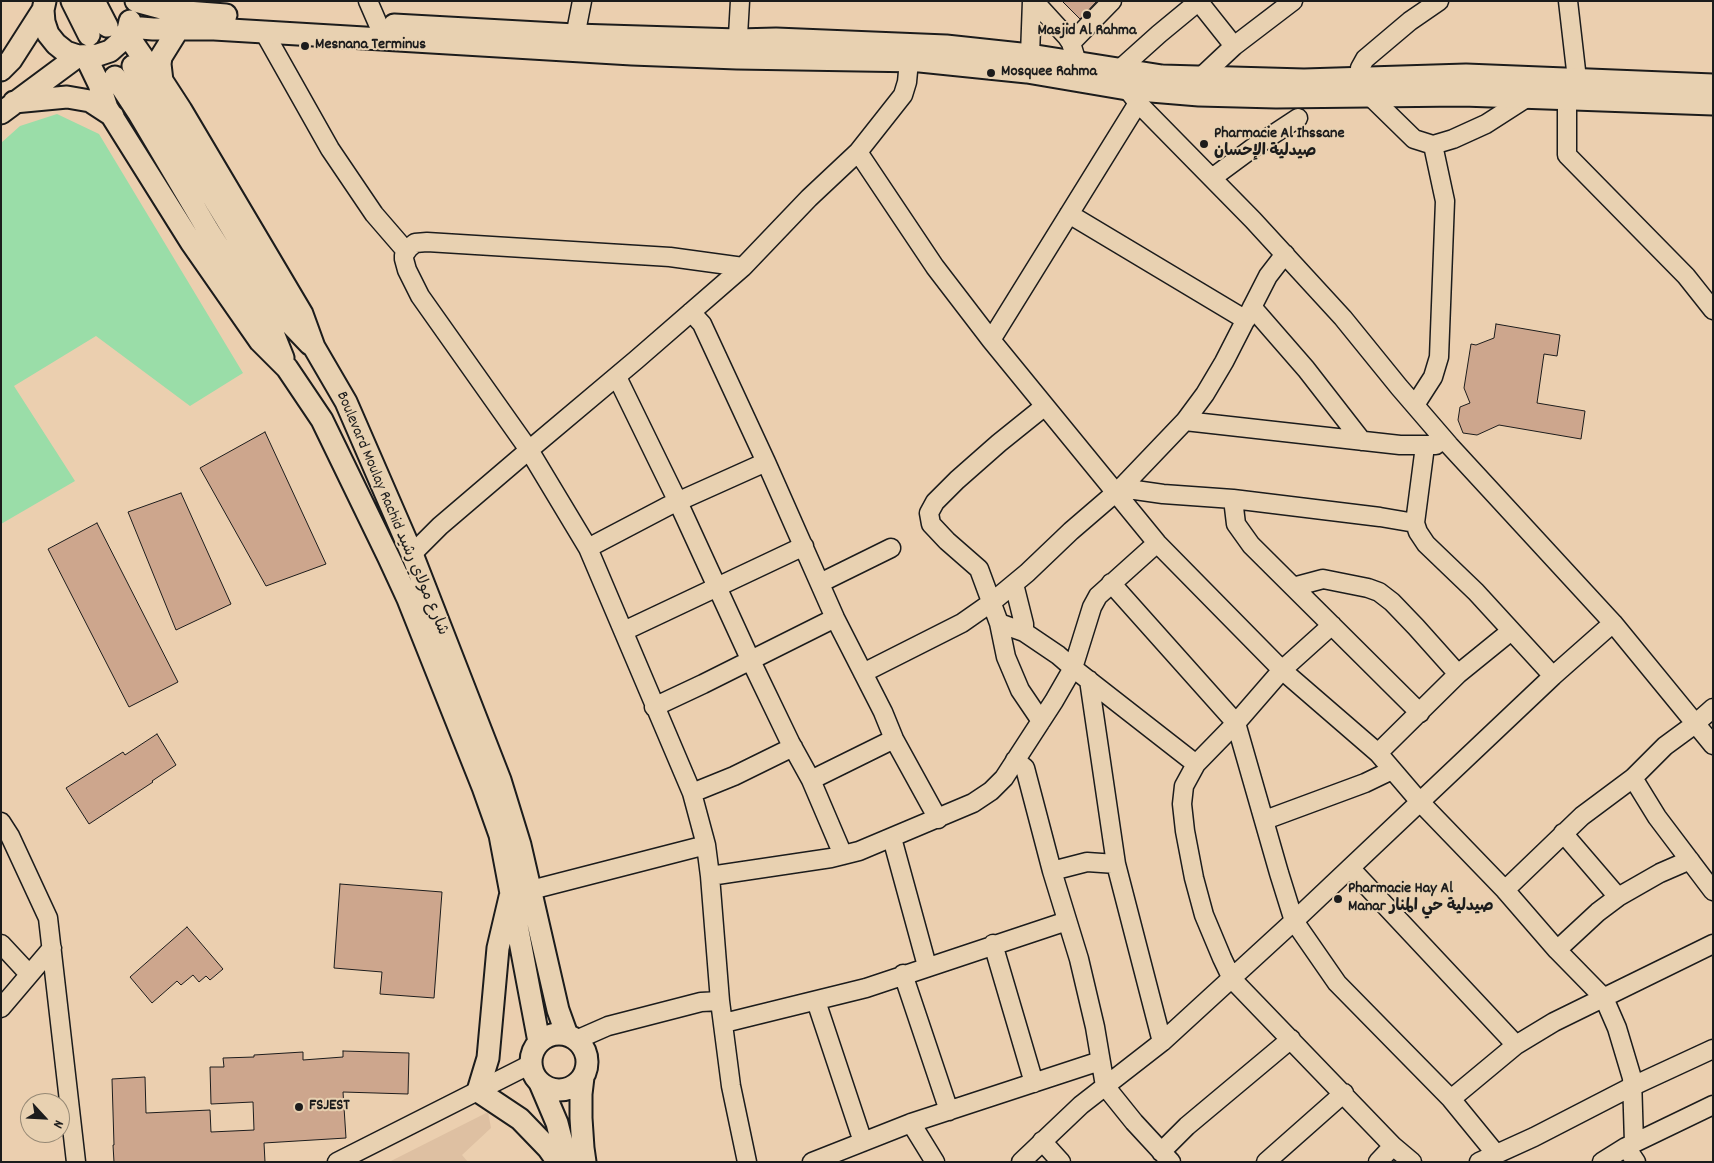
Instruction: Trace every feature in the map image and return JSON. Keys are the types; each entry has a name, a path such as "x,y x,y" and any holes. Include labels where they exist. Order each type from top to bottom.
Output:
{"main road":[{"path":"72,1 113,30 153,29 171,13 192,13 378,24 574,43"},
{"path":"44,5 44,22 48,34 56,44 66,52 82,56 98,56 110,51 119,43 94,1"},
{"path":"113,30 131,14 129,1"},
{"path":"136,1 171,13 264,32 738,49 908,53 956,64 1074,62 1162,76 1275,80 1365,90 1528,96 1575,91 1713,85"},
{"path":"1,70 11,60 44,5"},
{"path":"162,81 160,64 171,13"},
{"name":"Boulevard Moulay Rachid شارع مولاي رشيد","path":"113,30 144,59 182,110 302,314 314,347 346,402 412,554 500,780 520,845 521,892 539,1042"},
{"path":"8,107 82,56"},
{"name":"Boulevard Moulay Rachid شارع مولاي رشيد","path":"82,56 99,84 107,108 191,242 260,341 287,368 322,420 408,599 483,787 521,892 558,1010 571,1037"},
{"path":"1074,62 1132,96 1276,96 1365,90 1431,75 1713,104"},
{"path":"287,368 273,333 124,72 289,322 314,347"},
{"path":"8,107 66,97 90,101 113,116"},
{"path":"521,892 498,948 488,1058 478,1091 525,1124 548,1148 558,1162"},
{"path":"567,1162 557,1123 535,1074 534,1049 539,1042 557,1034 571,1037 583,1047 587,1057 587,1067 583,1077 581,1094 585,1162"},
{"path":"535,1074 552,1090 562,1090 574,1086 583,1077"}],"street":[{"path":"368,1 378,24"},
{"path":"574,43 582,1"},
{"path":"738,49 740,1"},
{"path":"1033,1 1067,36 1074,62"},
{"path":"1028,64 1033,1"},
{"path":"1074,62 1112,1"},
{"path":"1120,69 1199,1 1234,46"},
{"path":"1202,77 1271,7 1293,1"},
{"path":"1439,1 1410,21 1372,52 1360,68 1365,90 1414,139 1433,145 1453,139 1486,124 1528,96"},
{"path":"1568,1 1575,91 1566,155 1686,276 1713,310"},
{"path":"264,32 330,149 374,214 406,251"},
{"path":"412,554 440,526 617,377 744,266 809,198 858,152 903,95 907,82 908,53"},
{"path":"991,340 1069,214 1132,96 1285,254 1343,318 1449,445 1613,623 1713,745"},
{"path":"1212,178 1298,118"},
{"path":"1415,405 1433,377 1439,357 1445,202 1433,145"},
{"path":"858,152 935,267 1045,406 1118,490 1157,543 1282,670 1378,752 1420,802 1505,890 1557,950 1604,998 1617,1028 1634,1086 1630,1145 1636,1162"},
{"path":"1069,214 1249,313 1306,369 1362,441"},
{"path":"744,266 670,257 420,242 406,251 404,256 404,265 420,296 528,450 588,548 692,794 706,845 720,1001 731,1086 747,1162"},
{"path":"863,673 962,623 992,602 1118,490 1185,421 1219,370 1268,276 1285,254"},
{"path":"691,312 702,324 835,618 894,739 938,818"},
{"path":"617,377 678,502 751,661 811,780 843,855"},
{"path":"1041,721 1020,690 1006,657 999,622 979,569 935,529 929,518 929,512 935,502 956,480 1045,406"},
{"path":"1185,421 1400,445 1449,445"},
{"path":"1425,446 1415,524 1418,532 1426,544 1476,592 1553,676"},
{"path":"588,548 678,502 766,462"},
{"path":"1118,490 1233,499 1380,517 1415,524"},
{"path":"1233,499 1236,524 1251,545 1420,713"},
{"path":"710,876 859,851 974,804 1004,778 1073,668 1092,607 1098,596 1111,583 1144,557 1157,543"},
{"path":"624,631 804,546"},
{"path":"820,583 891,548"},
{"path":"1293,587 1324,580 1353,584 1379,592 1392,602 1429,640 1458,674"},
{"path":"1111,583 1236,723 1294,921 1337,983 1451,1099 1496,1154"},
{"path":"1014,584 1024,624 1024,632"},
{"path":"654,707 751,661 835,618"},
{"path":"999,622 1024,632 1058,655 1196,764"},
{"path":"1020,1162 1105,1086 1162,1042 1232,979 1483,745 1553,676 1613,623"},
{"path":"1332,625 1282,670 1236,723 1196,764 1184,786 1182,804 1185,832 1194,878 1204,914 1232,979 1344,1093 1393,1146 1412,1162"},
{"path":"1378,752 1458,674 1511,631"},
{"path":"1089,680 1116,864 1162,1042"},
{"path":"1505,890 1582,816 1633,778 1665,746 1713,708"},
{"path":"811,780 894,739"},
{"path":"692,794 793,747"},
{"path":"1015,760 1025,768 1052,871 1088,994 1105,1086 1166,1157 1187,1126 1291,1039"},
{"path":"1265,820 1365,783 1392,770"},
{"path":"1633,778 1657,817 1713,892"},
{"path":"1,822 10,836 48,918 76,1162"},
{"path":"1563,833 1618,897"},
{"path":"892,838 927,966"},
{"path":"521,892 706,845"},
{"path":"1557,950 1598,912 1618,897 1647,880 1690,860"},
{"path":"1052,871 1087,862 1116,864"},
{"path":"1351,869 1516,1045"},
{"path":"724,1023 866,988 1067,920"},
{"path":"1,944 29,974"},
{"path":"993,944 1034,1083"},
{"path":"1451,1099 1516,1045 1554,1022 1713,944"},
{"path":"1,1008 52,948"},
{"path":"903,974 949,1111"},
{"path":"816,1000 863,1142"},
{"path":"571,1037 701,1002 720,1001"},
{"path":"1479,1162 1713,1049"},
{"path":"812,1162 844,1157 863,1142 911,1123 1100,1061"},
{"path":"337,1162 478,1091 535,1074"},
{"path":"1266,1162 1344,1093"},
{"path":"1602,1162 1630,1145 1713,1105"},
{"path":"911,1123 935,1162"},
{"path":"1042,1141 1061,1162"},
{"path":"1378,1162 1393,1146"}],"shaded area":[{"path":"488,1112 491,1128 462,1155 468,1162 389,1162"}],"green space":[{"path":"57,114 99,134 243,373 190,406 96,336 14,386 75,481 1,524 1,143 20,126"}],"building":[{"path":"1062,1 1097,1 1080,19"},
{"path":"1496,324 1560,335 1557,356 1544,354 1537,403 1585,411 1581,439 1499,425 1477,435 1463,433 1458,420 1460,407 1470,403 1464,388 1471,344 1476,345 1494,338"},
{"path":"265,432 326,564 266,586 200,468"},
{"path":"181,493 231,604 176,630 128,512"},
{"path":"97,523 178,682 129,707 48,549"},
{"path":"157,734 176,765 89,824 66,788 123,752 125,755"},
{"path":"340,884 442,892 434,998 380,994 382,972 334,968"},
{"path":"187,927 223,969 210,980 206,976 199,982 193,975 181,985 177,981 152,1003 130,977"},
{"name":"FSJEST","path":"343,1051 409,1053 408,1094 343,1092 346,1138 264,1143 265,1162 114,1162 112,1079 145,1077 146,1113 210,1110 211,1132 254,1130 253,1102 211,1104 210,1067 224,1067 223,1058 303,1052 303,1060 343,1057"}],"place":[{"name":"Masjid Al Rahma","path":"1087,15"},
{"name":"Mesnana Terminus","path":"305,46"},
{"name":"Mosquee Rahma","path":"991,73"},
{"name":"Pharmacie Al Ihssane صيدلية الإحسان","path":"1204,144"},
{"name":"Pharmacie Hay Al Manar صيدلية حي المنار","path":"1338,899"},
{"name":"FSJEST","path":"299,1107"}]}
